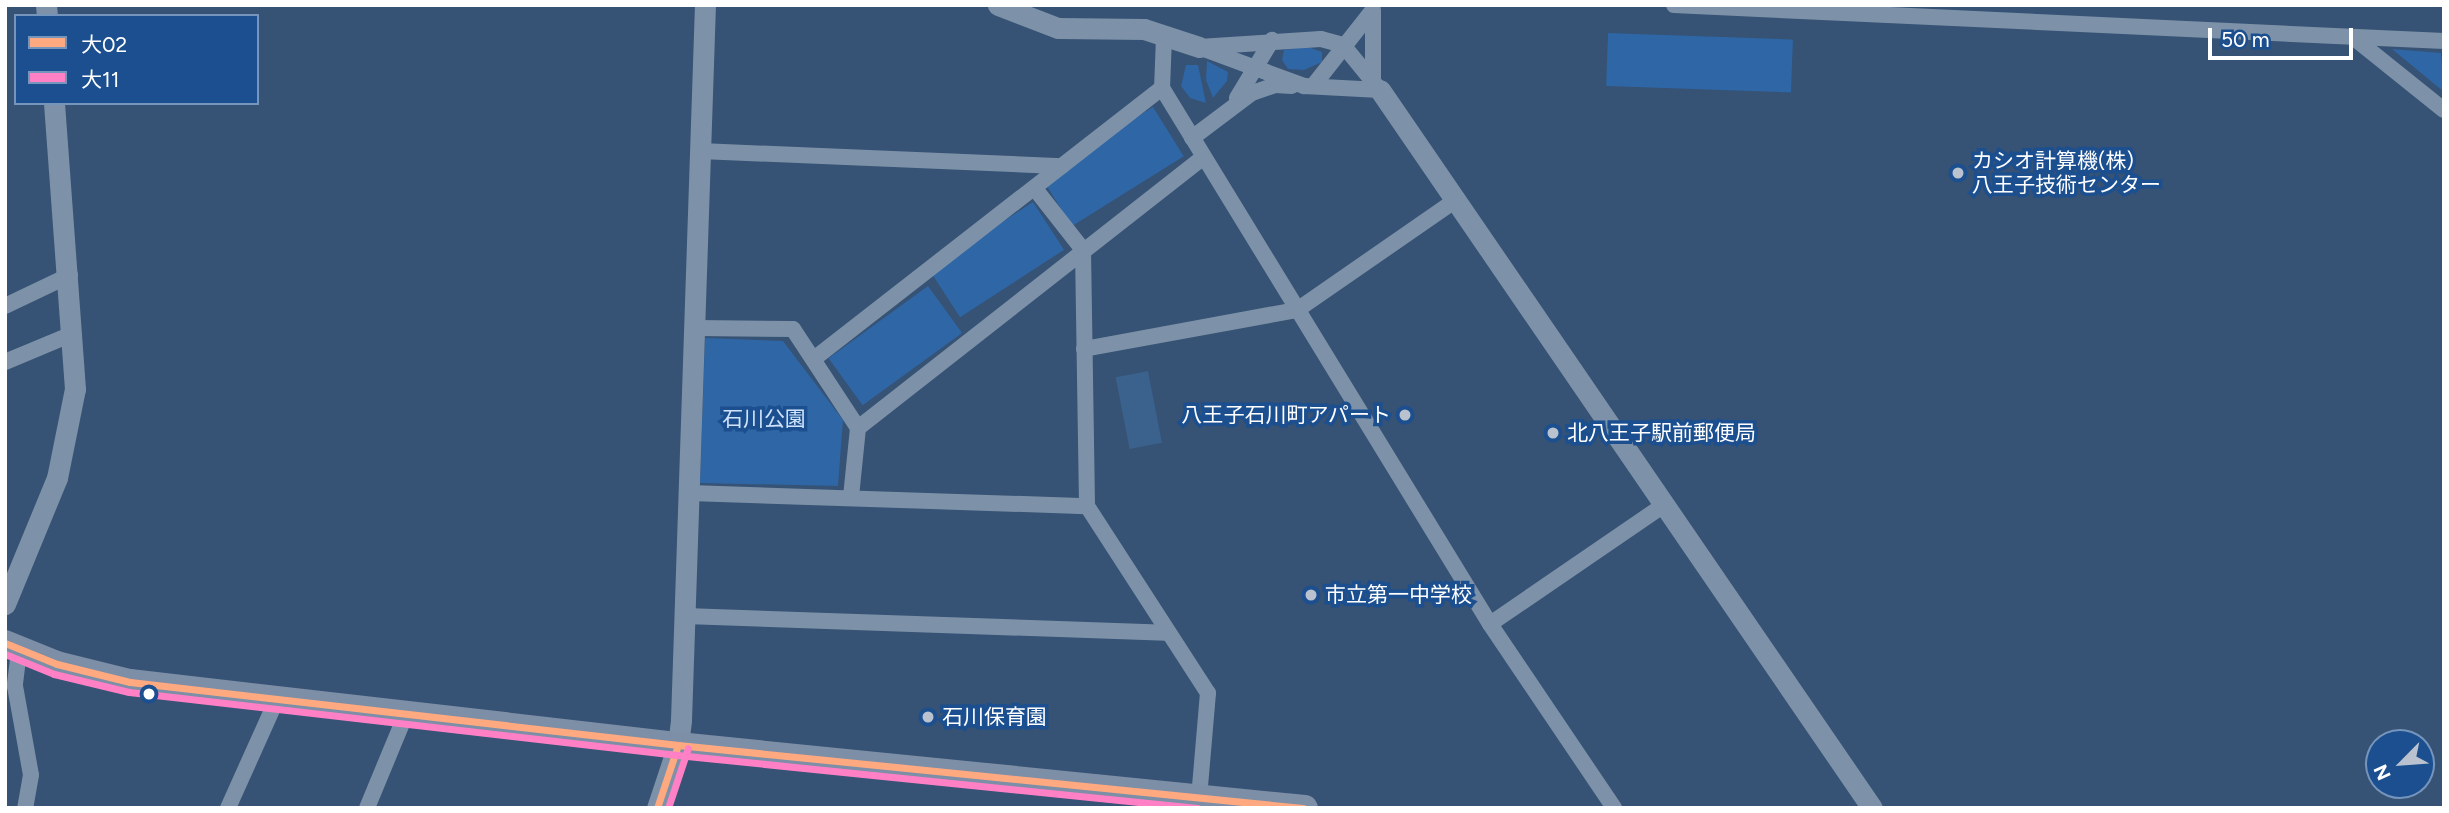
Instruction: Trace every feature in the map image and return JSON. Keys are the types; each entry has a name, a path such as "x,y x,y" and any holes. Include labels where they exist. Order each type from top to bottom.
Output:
{"main road":[{"path":"12,647 130,682 678,744 1305,808"}],"street":[{"path":"657,808 678,744 690,493 705,5"},
{"path":"998,5 1058,28 1144,29 1309,86"},
{"path":"1674,5 2444,41"},
{"path":"1309,86 1375,8"},
{"path":"1375,8 1376,86"},
{"path":"1164,37 1163,88 1192,138 1490,624 1614,808"},
{"path":"2354,38 2444,110"},
{"path":"1199,47 1272,40 1321,39 1343,45 1376,86 1456,200 1872,808"},
{"path":"1227,111 1258,67 1272,40"},
{"path":"1192,138 1264,87 1376,86"},
{"path":"815,358 1036,190 1062,166 1163,88"},
{"path":"5,604 57,478 75,388 69,275 54,105"},
{"path":"700,151 1062,166"},
{"path":"858,428 1204,158"},
{"path":"1036,190 1083,250 1087,506 1166,633 1208,693 1199,799"},
{"path":"1084,349 1297,310 1456,200"},
{"path":"5,306 69,275"},
{"path":"695,328 793,329 815,358 858,428 851,497"},
{"path":"5,362 72,334"},
{"path":"690,493 1087,506"},
{"path":"1490,624 1664,505"},
{"path":"685,616 1166,633"},
{"path":"12,647 15,685 31,775 25,808"},
{"path":"228,808 277,699"},
{"path":"366,808 406,713"}],"green space":[{"path":"1608,33 1793,39 1791,92 1606,86"},
{"path":"1308,47 1322,52 1322,62 1304,70 1288,69 1282,60 1284,50"},
{"path":"2392,49 2441,53 2444,92"},
{"path":"1207,61 1228,72 1227,81 1213,98 1206,80"},
{"path":"1186,65 1198,65 1206,103 1190,98 1181,86"},
{"path":"1153,107 1184,156 1072,226 1041,177"},
{"path":"1033,202 1064,250 960,317 929,270"},
{"path":"928,286 962,333 863,405 828,358"},
{"name":"石川公園","path":"705,338 783,341 843,420 838,486 700,483"}],"shaded area":[{"path":"1148,371 1162,443 1130,449 1116,377"}],"transit line":[{"name":"大02","path":"5,643 57,664 130,682 678,745 1303,808"},
{"name":"大11","path":"5,654 54,674 129,692 677,755 1197,808"},
{"name":"大02","path":"657,808 678,745"},
{"name":"大11","path":"668,808 688,748"}],"place":[{"name":"カシオ計算機(株) 八王子技術センター","path":"1958,173"},
{"name":"八王子石川町アパート","path":"1405,415"},
{"name":"北八王子駅前郵便局","path":"1553,433"},
{"name":"市立第一中学校","path":"1311,595"},
{"name":"石川保育園","path":"928,717"}]}
